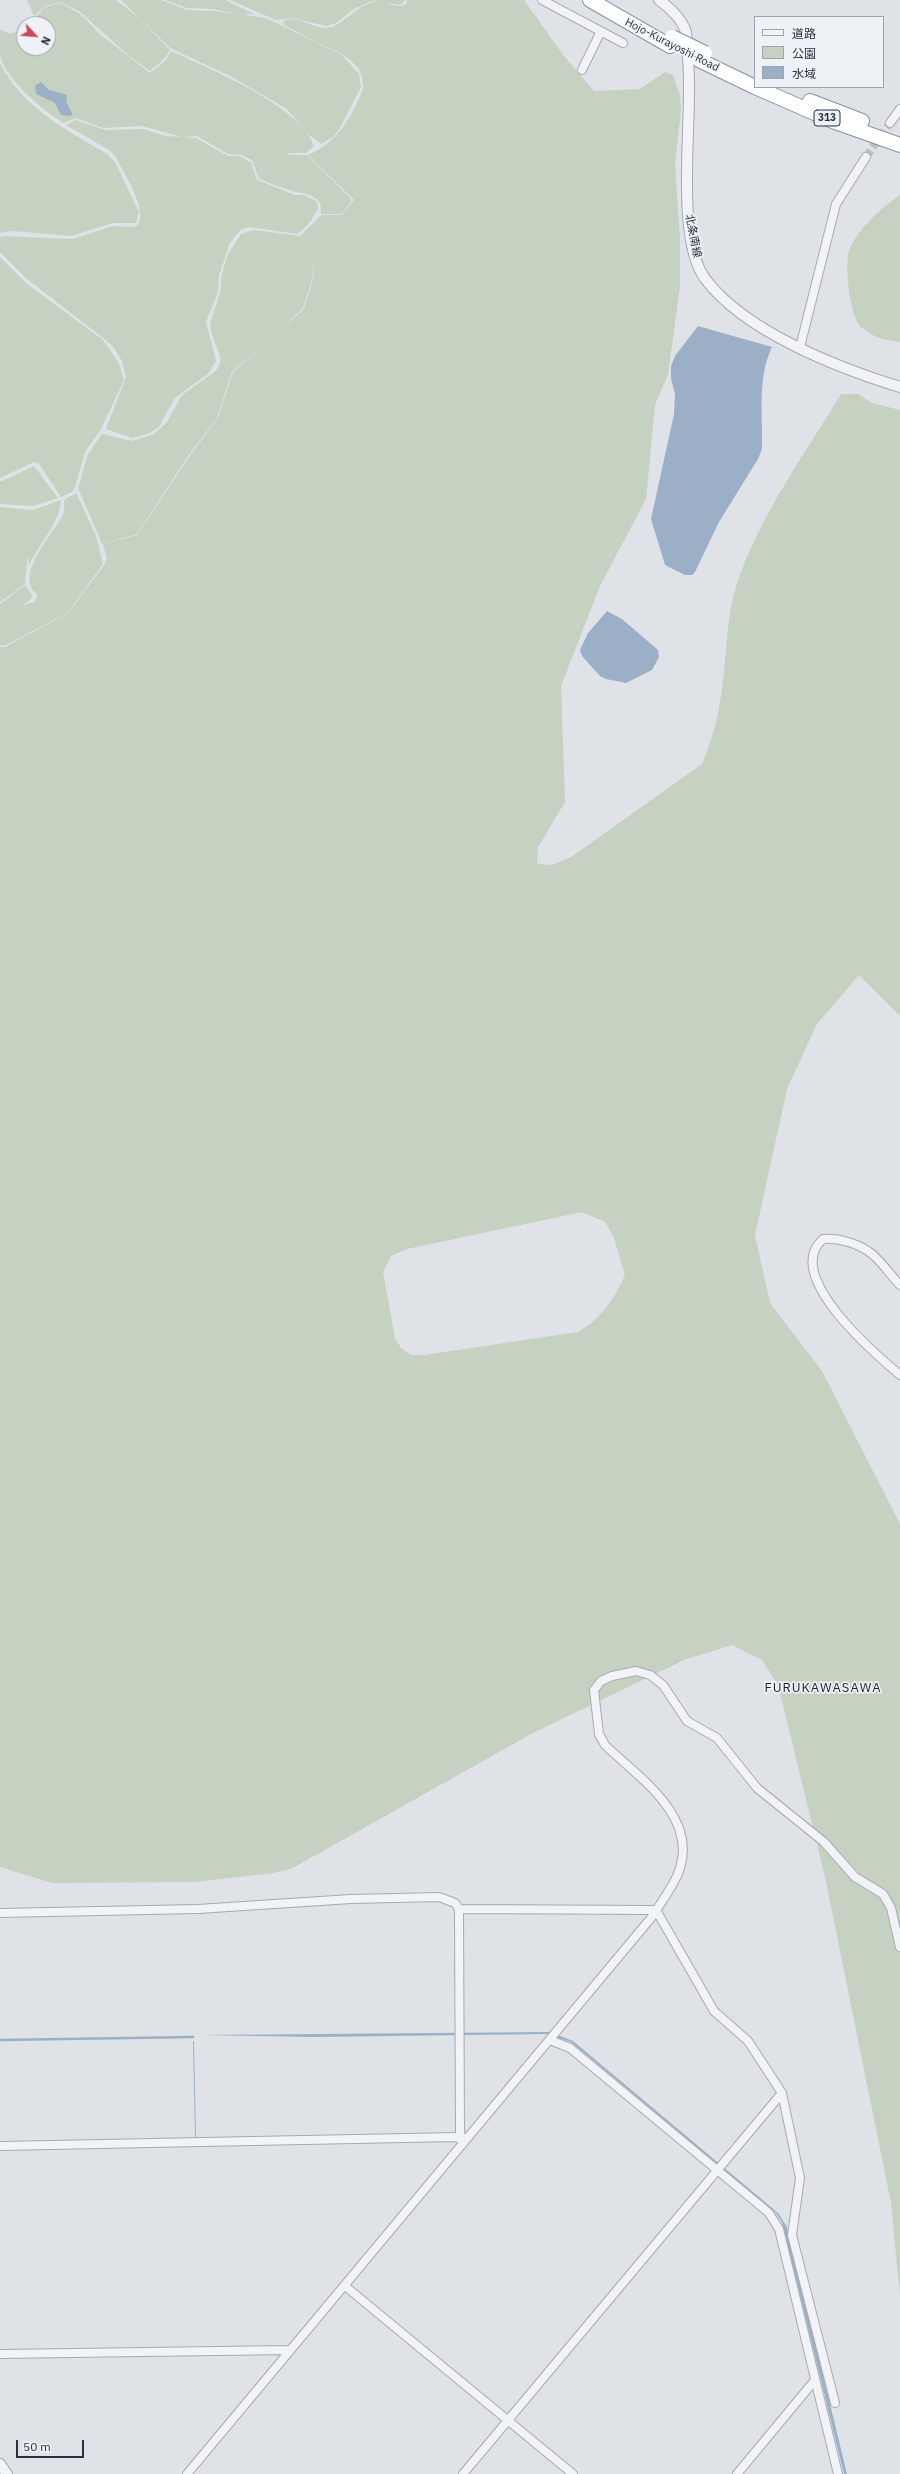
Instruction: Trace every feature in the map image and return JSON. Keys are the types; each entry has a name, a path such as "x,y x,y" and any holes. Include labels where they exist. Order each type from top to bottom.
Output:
{"highway":[{"name":"Hojo-Kurayoshi Road","path":"590,0 702,56 754,77"},
{"name":"Hojo-Kurayoshi Road","path":"606,0 671,41"},
{"name":"Hojo-Kurayoshi Road","path":"702,56 754,86"},
{"name":"Hojo-Kurayoshi Road","path":"757,88 835,122 900,145"},
{"name":"313","path":"780,88 900,136"}],"street":[{"path":"542,0 623,43"},
{"name":"北条南線","path":"659,0 679,17 685,30 691,84 689,219 694,252 705,279 723,299 746,318 800,347 843,366 900,387"},
{"path":"582,70 601,31"},
{"path":"890,123 900,109"},
{"path":"800,347 836,204 866,157"},
{"path":"900,1285 873,1254 853,1244 833,1237 823,1239 813,1253 814,1270 825,1297 854,1334 900,1375"},
{"path":"187,2474 550,2040 656,1910 680,1868 683,1839 670,1811 662,1799 605,1745 599,1734 595,1713 594,1690 601,1681 612,1676 636,1671 650,1676 663,1685 687,1721 717,1738 757,1788 824,1842 856,1877 883,1894 891,1908 900,1946"},
{"path":"0,1913 198,1909 351,1899 439,1897 455,1903 459,1909 460,2134 465,2141"},
{"path":"459,1909 656,1910"},
{"path":"656,1910 714,2011 748,2041 782,2094 800,2178 792,2234 835,2403"},
{"path":"550,2040 570,2048 768,2213 779,2229 838,2474"},
{"path":"463,2474 782,2094"},
{"path":"0,2146 456,2137 465,2141"},
{"path":"345,2286 573,2474"},
{"path":"0,2354 290,2350"},
{"path":"736,2474 815,2380"},
{"path":"0,2464 7,2474"}],"green space":[{"path":"27,0 116,0 139,18 170,50 164,59 150,71 128,55 79,11 60,2 45,6 34,16"},
{"path":"121,0 161,0 187,10 214,11 266,18 342,55 359,74 361,87 340,128 334,136 321,144 308,134 287,109 230,76 170,48"},
{"path":"165,0 225,0 254,14 241,15 213,9 187,8"},
{"path":"230,0 405,0 400,5 372,1 354,9 336,23 327,26 291,18 276,20"},
{"path":"407,0 524,0 564,56 594,91 640,89 665,72 673,75 680,95 681,110 675,164 680,239 680,287 668,374 655,405 646,499 600,586 561,686 565,802 538,847 537,863 551,865 574,855 702,764 712,737 719,708 733,596 747,558 770,510 841,394 858,394 872,403 900,410 900,1016 859,975 817,1024 787,1089 755,1235 770,1303 822,1371 900,1524 900,2295 891,2203 825,1877 778,1685 762,1660 732,1645 684,1660 531,1734 291,1869 273,1873 194,1882 52,1883 0,1867 0,647 5,647 68,613 104,565 107,558 103,544 137,535 189,457 218,418 233,372 262,347 232,371 217,418 188,456 137,534 102,544 78,488 88,454 102,434 132,441 154,434 167,422 182,395 217,370 221,360 211,331 210,323 220,293 222,274 227,256 241,234 254,230 300,236 321,215 342,215 354,200 308,155 327,144 348,119 363,89 363,79 360,71 348,58 284,25 283,21 288,19 299,20 325,28 338,24 362,7 375,2 383,2 398,6 406,5","holes":["313,256 314,276 304,309 279,332 303,308 313,276","582,1212 605,1222 614,1238 625,1275 606,1308 594,1321 578,1332 424,1355 411,1355 401,1348 395,1338 383,1272 391,1256 407,1249"]},
{"path":"60,3 79,13 101,35 150,73 166,60 171,51 229,78 273,103 306,131 314,146 306,153 288,153 289,155 307,155 352,200 342,214 321,214 321,207 313,196 259,179 252,160 242,155 228,154 197,136 182,137 142,126 103,128 76,118 63,123 45,110 17,84 3,64 0,55 0,29 10,34 16,32 16,56 56,56 56,16 37,16 45,7"},
{"path":"0,63 9,79 33,105 46,116 76,136 107,154 115,162 139,212 136,223 113,223 71,236 13,231 0,233"},
{"path":"75,120 105,130 144,129 165,136 196,138 228,156 239,156 251,162 257,180 295,195 305,195 317,202 318,209 311,221 298,234 248,227 240,230 230,243 219,275 218,292 206,322 216,361 209,373 175,398 159,427 148,434 132,438 106,429 126,377 122,361 112,345 27,279 0,252 0,237 3,236 73,239 113,226 136,227 140,221 138,203 116,157 109,150 66,125"},
{"path":"900,195 900,342 879,338 870,334 861,327 857,321 851,302 847,267 849,251 858,235 877,213"},
{"path":"0,257 26,283 103,340 119,363 124,380 101,429 85,452 75,487 72,492 61,497 39,464 34,462 0,478"},
{"path":"34,466 58,498 33,506 0,504 0,482"},
{"path":"76,493 96,536 103,564 67,613 4,646 0,645 0,604 25,585 32,595 31,599 23,605 34,602 37,598 36,593 30,585 30,576 33,565 38,554 63,515 64,500"},
{"path":"61,500 57,517 29,566 28,553 25,584 0,602 0,507 33,510"}],"water":[{"path":"41,82 49,90 67,95 66,102 72,113 71,116 61,115 55,103 36,94 35,86"},
{"path":"698,326 772,347 764,371 762,397 762,449 758,459 719,522 695,572 692,575 685,575 665,565 651,519 674,414 675,394 671,379 671,366 675,356"},
{"path":"607,611 622,619 658,650 659,657 652,670 626,683 606,679 600,676 582,656 580,650 588,633"},
{"path":"550,2032 573,2041 778,2213 787,2227 847,2474 844,2474 782,2222 776,2213 571,2042 547,2034 315,2037 200,2035"},
{"path":"194,2041 196,2137 195,2137"}],"waterway":[{"path":"0,2040 193,2037"}],"tunnel":[{"path":"866,157 890,123"}],"district":[{"name":"FURUKAWASAWA","path":"823,1688"}]}
